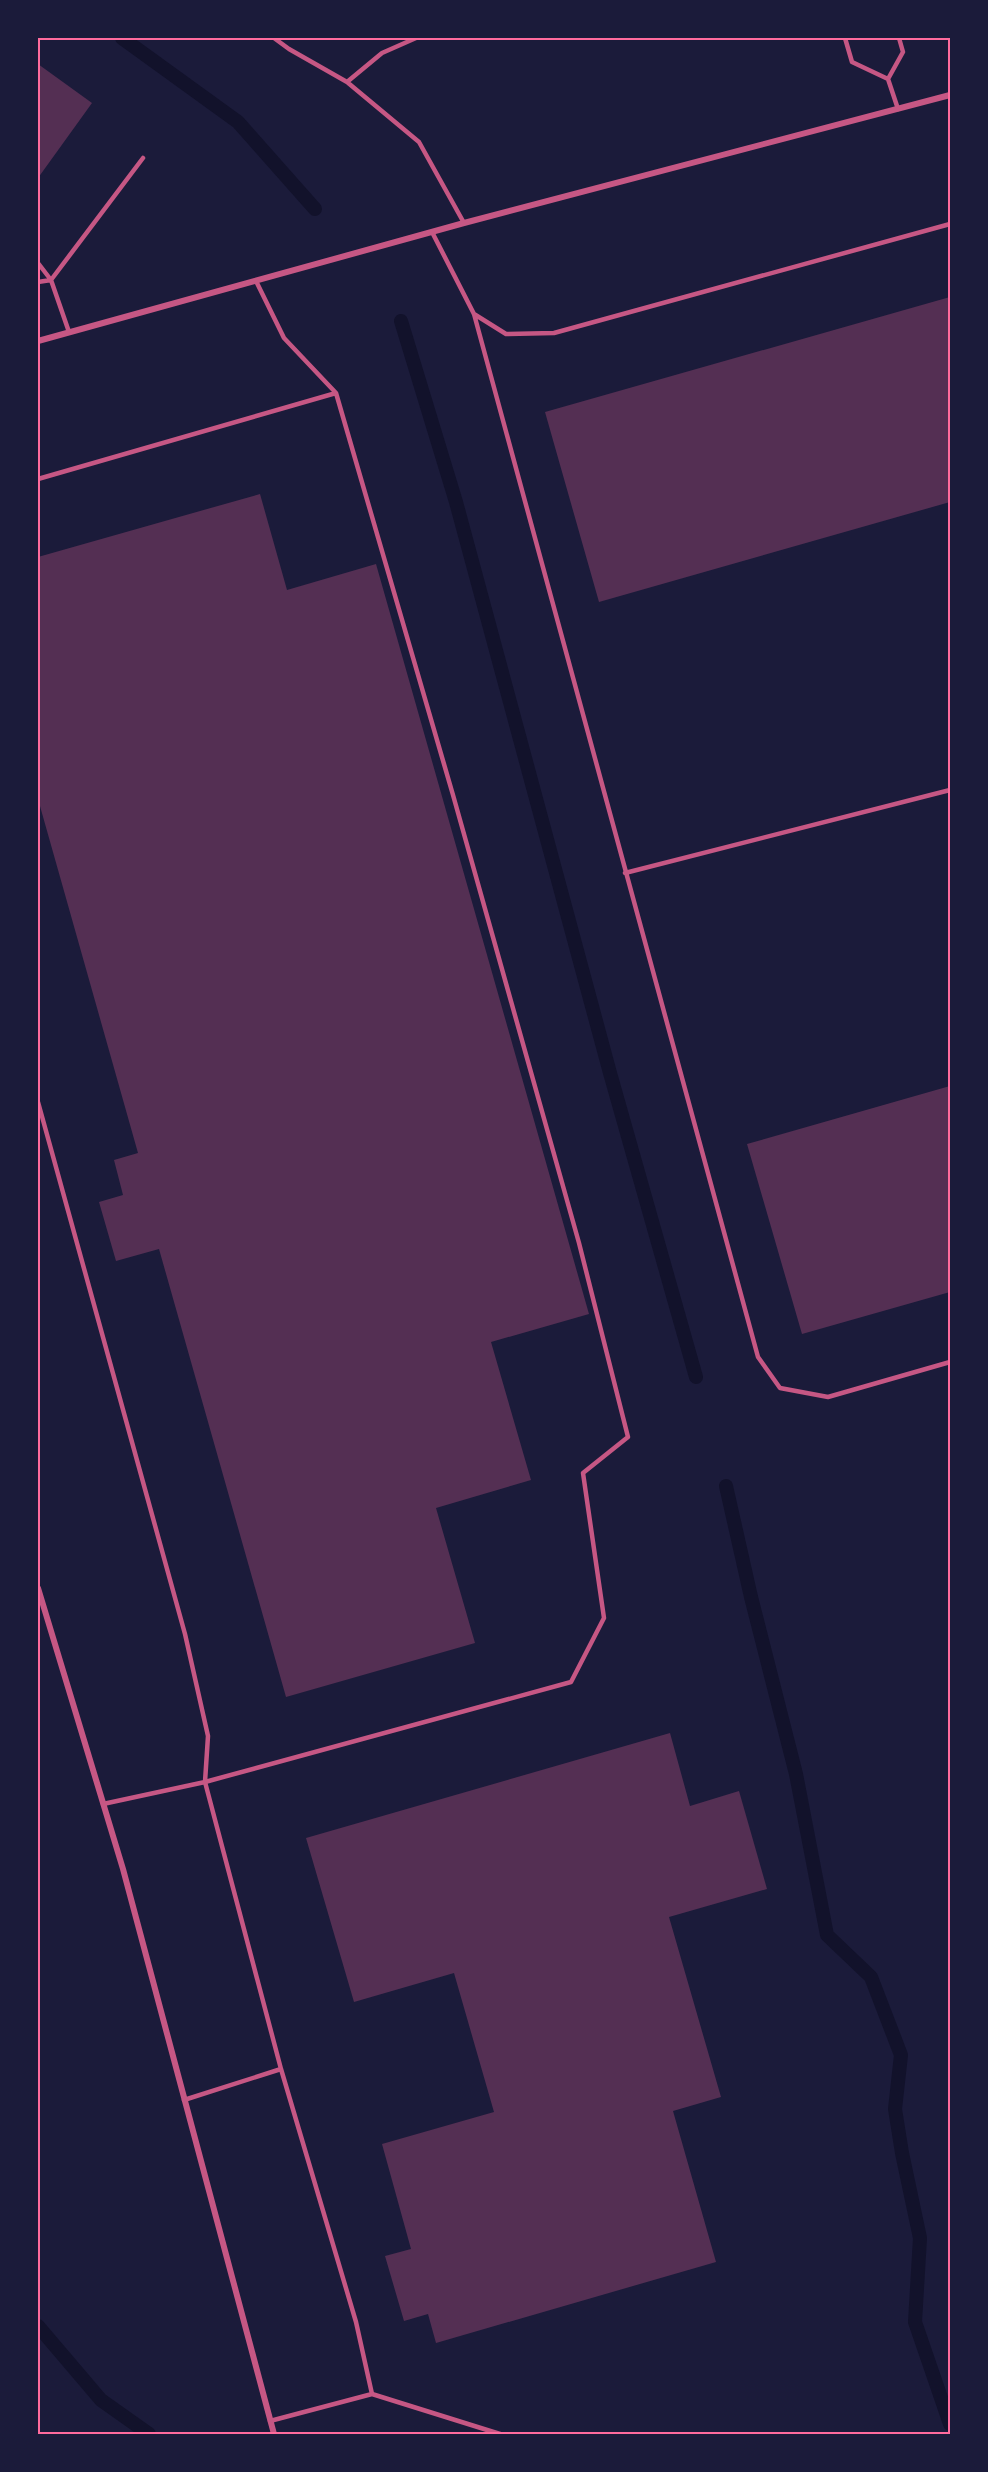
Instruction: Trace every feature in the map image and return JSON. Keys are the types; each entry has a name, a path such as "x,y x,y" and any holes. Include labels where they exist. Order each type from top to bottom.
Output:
{"street":[{"path":"38,341 464,223 951,95"},
{"path":"38,1588 123,1869 274,2434"}],"lane":[{"path":"274,38 347,82 419,142 464,223"},
{"path":"347,82 382,53 417,38"},
{"path":"845,38 852,62 888,79 898,109"},
{"path":"888,79 903,52 899,38"},
{"path":"38,282 51,280 143,158"},
{"path":"474,314 506,334 554,333 951,224"},
{"path":"432,232 474,314 758,1357 780,1388 828,1397 951,1362"},
{"path":"38,263 51,280 69,332"},
{"path":"103,1804 205,1782 571,1682 604,1618 582,1473 628,1437 579,1243 453,795 336,393 284,338 256,280"},
{"path":"38,479 336,393"},
{"path":"625,873 951,790"},
{"path":"38,1102 184,1634 208,1736 205,1782 281,2069 356,2322 372,2394"},
{"path":"184,2100 281,2069"},
{"path":"270,2421 372,2394 500,2434"}],"building":[{"path":"38,64 92,103 38,178"},
{"path":"950,297 950,502 599,602 545,412"},
{"path":"260,494 287,590 376,564 589,1314 491,1342 531,1480 436,1508 475,1643 286,1697 159,1249 116,1261 99,1202 123,1195 114,1160 138,1153 38,799 38,557"},
{"path":"950,1086 950,1292 802,1334 747,1144"},
{"path":"670,1733 690,1806 739,1791 767,1889 669,1917 721,2097 673,2111 716,2262 436,2343 428,2314 404,2321 385,2256 411,2249 382,2144 494,2112 454,1973 354,2002 306,1838"}],"waterway":[{"path":"122,38 238,122 315,209"},
{"path":"401,321 456,502 610,1073 696,1377"},
{"path":"726,1486 751,1597 796,1774 827,1935 871,1977 901,2055 895,2109 920,2238 915,2322 950,2424"},
{"path":"38,2326 101,2400 149,2434"}]}
